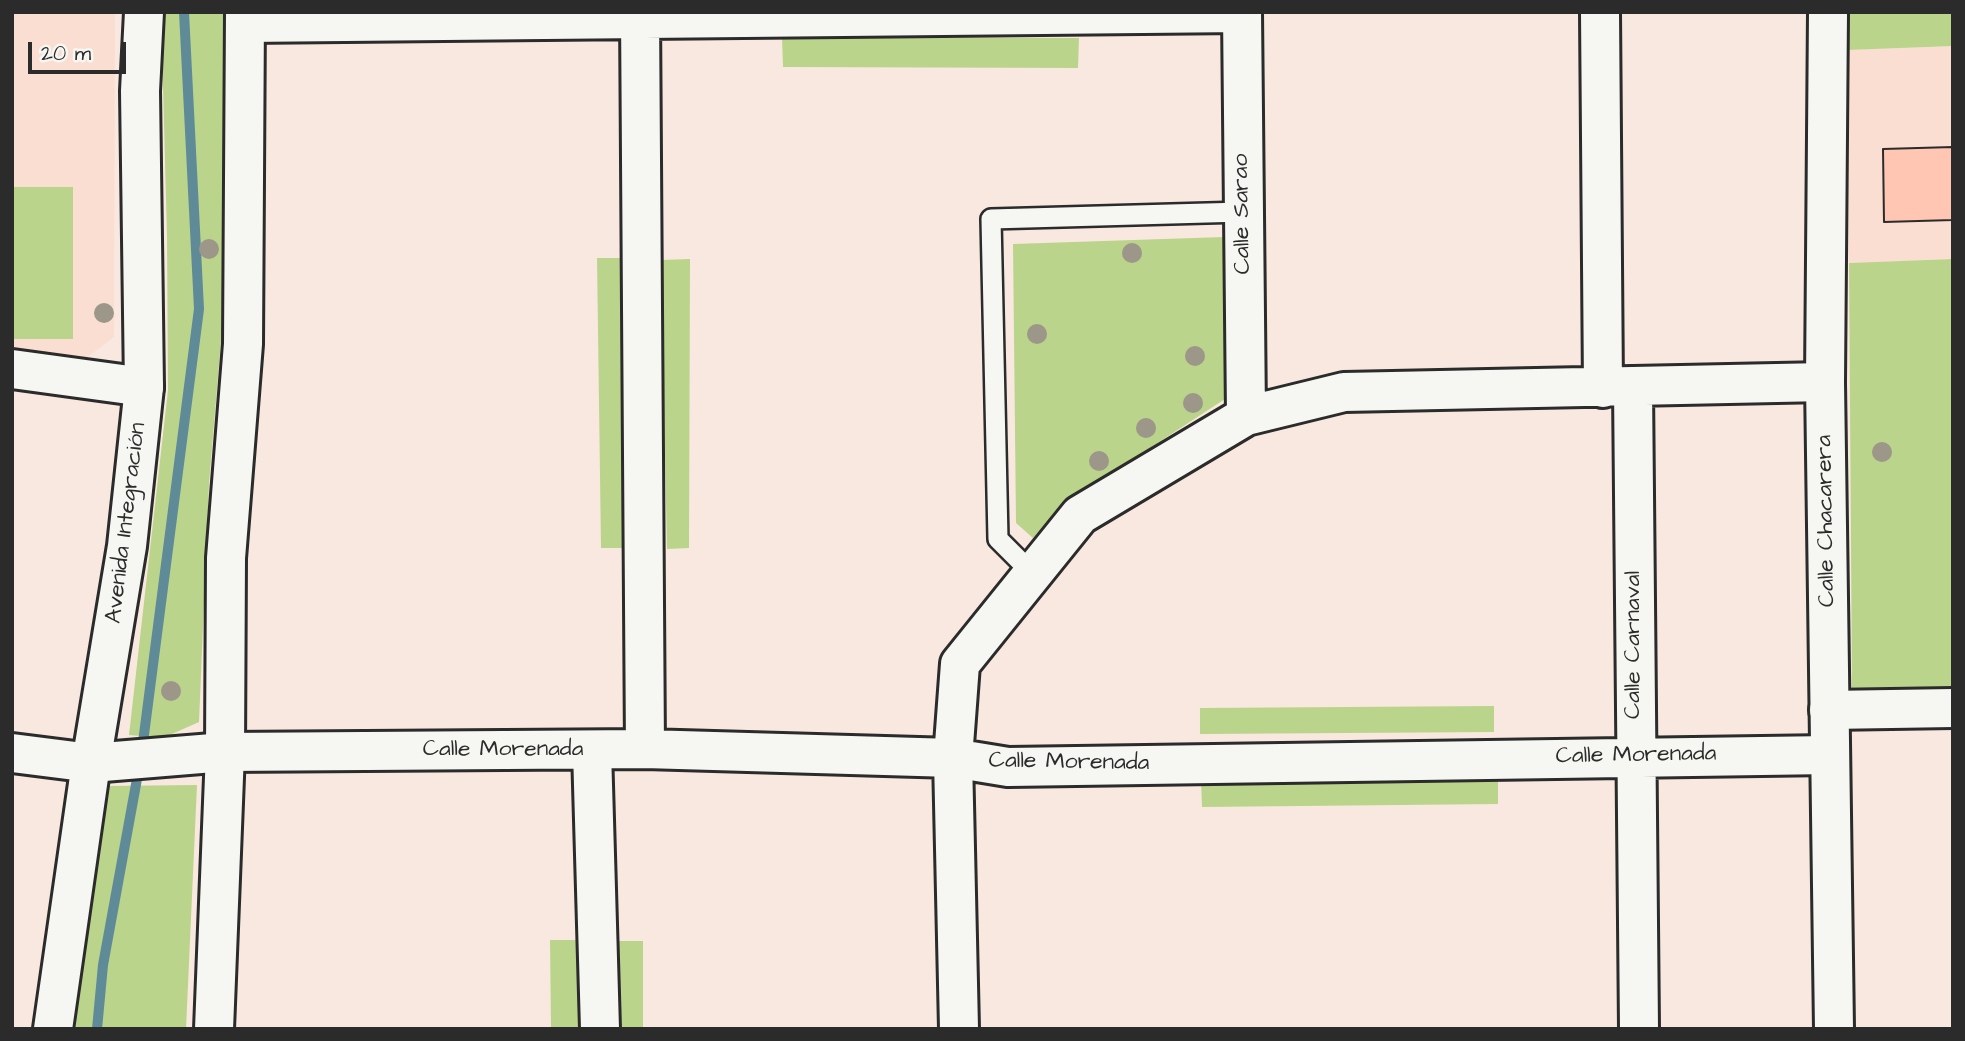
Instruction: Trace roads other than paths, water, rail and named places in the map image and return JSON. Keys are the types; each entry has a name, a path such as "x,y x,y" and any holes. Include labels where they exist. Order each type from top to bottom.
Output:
{"street":[{"name":"Avenida Integración","path":"53,1029 91,763 127,546 144,387 140,91 144,12"},
{"name":"Calle Carnaval","path":"1600,12 1635,756 1639,1029"},
{"name":"Calle Chacarera","path":"1828,12 1825,383 1833,1029"},
{"path":"214,1029 225,752 226,558 243,344 245,18 1242,13"},
{"name":"Calle Sarao","path":"1242,13 1246,416"},
{"path":"640,16 645,749"},
{"path":"12,369 144,387"},
{"path":"959,1029 953,758 961,664 1080,515 1246,416 1344,392 1825,383"},
{"path":"1829,710 1953,708"},
{"name":"Calle Morenada","path":"12,753 91,763 225,752 645,749 953,758 1008,767 1830,755"},
{"path":"592,750 600,1029"}],"lane":[{"path":"1033,574 998,540 991,219 1243,212"}],"waterway":[{"path":"142,750 199,309 184,12"},
{"path":"97,1029 103,965 139,768"}]}
